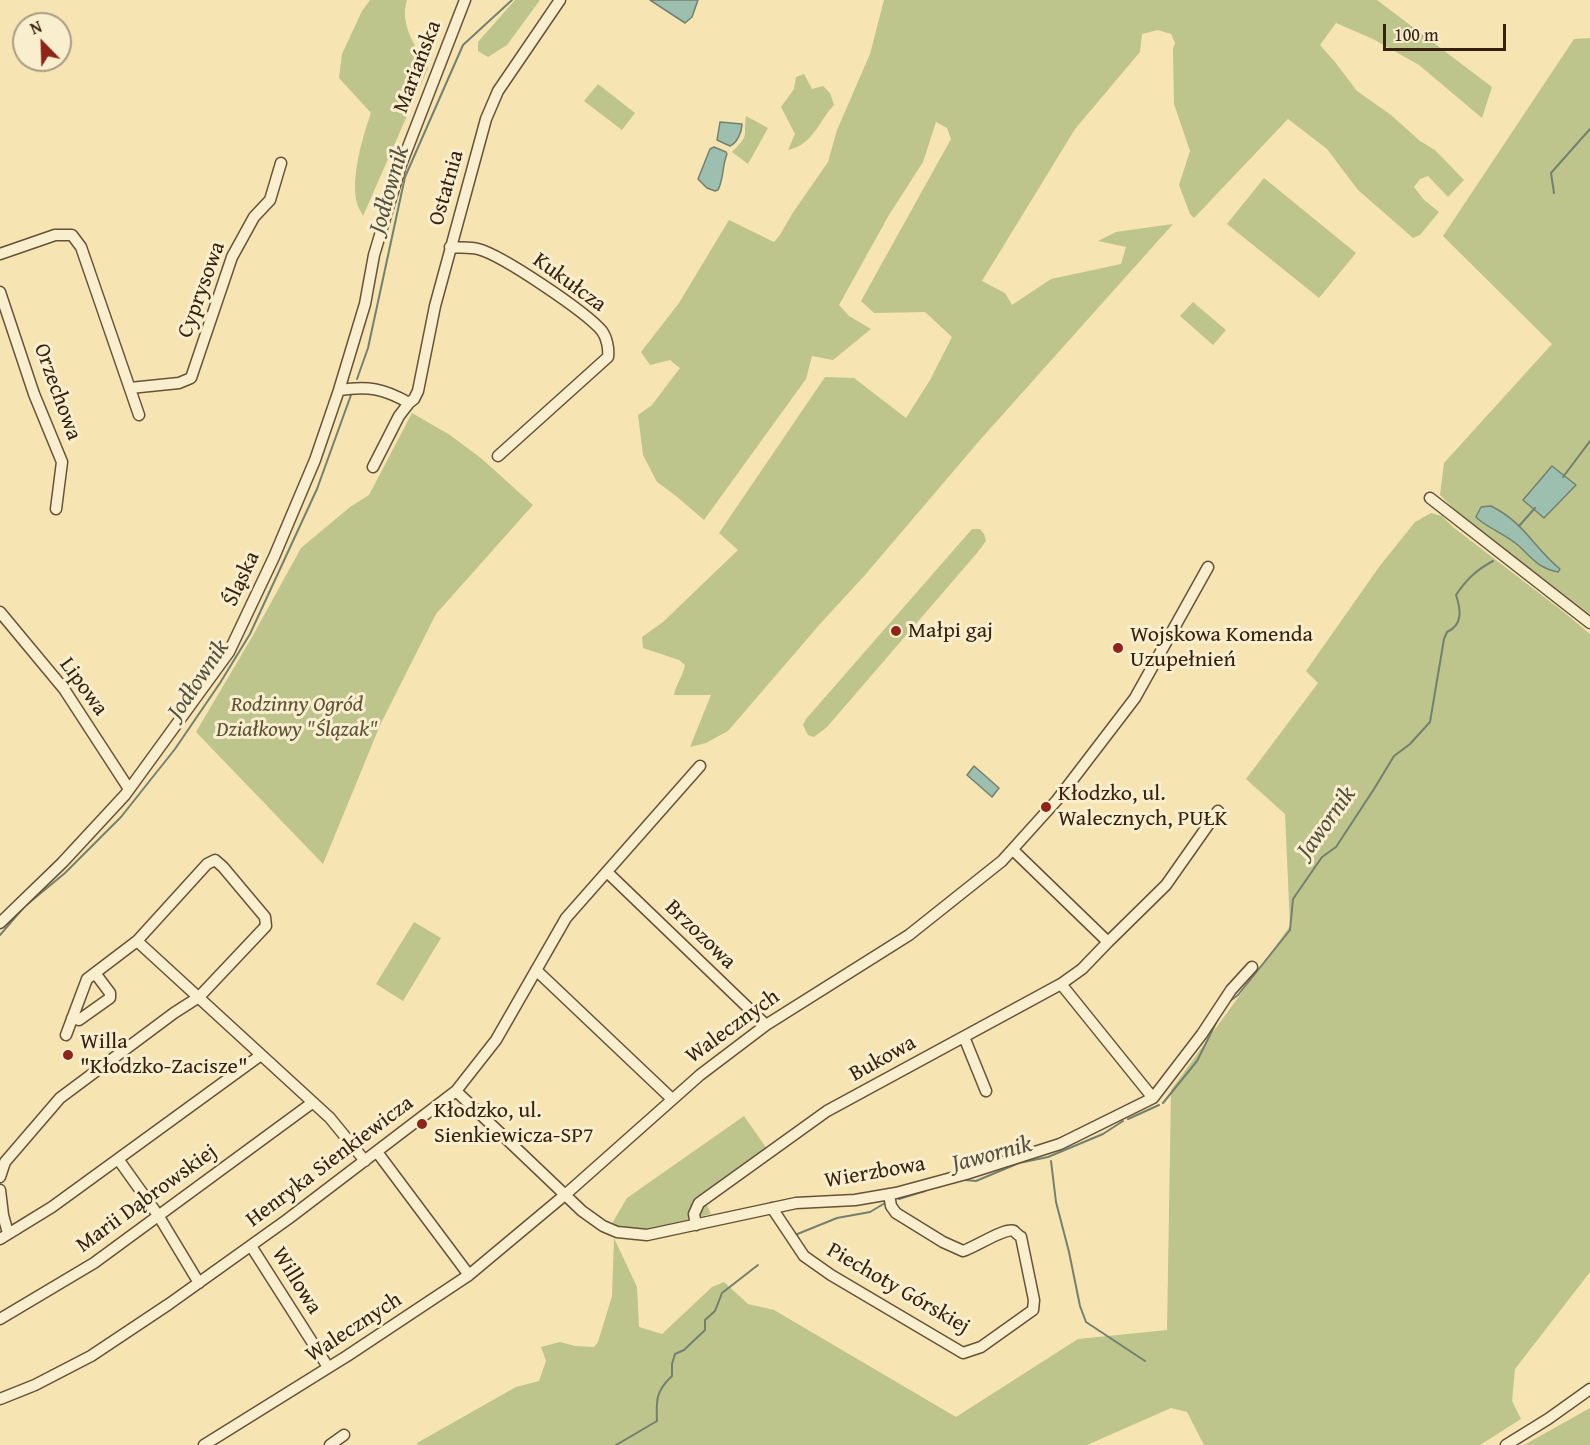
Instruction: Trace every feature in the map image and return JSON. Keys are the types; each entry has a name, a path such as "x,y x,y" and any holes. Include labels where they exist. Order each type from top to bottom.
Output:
{"street":[{"name":"Mariańska","path":"339,390 365,304 374,255 400,165 465,0"},
{"name":"Ostatnia","path":"373,467 399,416 418,391 435,306 486,119 498,91 560,0"},
{"name":"Cyprysowa","path":"130,388 179,383 191,378 232,257 254,217 270,200 281,163"},
{"path":"0,254 55,235 72,235 81,247 139,415"},
{"name":"Kukułcza","path":"450,247 479,249 503,260 592,322 603,332 609,349 609,357 498,456"},
{"name":"Orzechowa","path":"0,292 34,394 62,462 56,509"},
{"path":"339,390 366,387 397,396 409,403"},
{"name":"Śląska","path":"0,923 107,817 229,652 274,557 315,460 339,390"},
{"path":"1430,498 1590,623"},
{"name":"Walecznych","path":"204,1445 328,1368 469,1275 566,1194 700,1075 766,1025 909,935 993,868 1013,850 1077,776 1135,698 1208,567"},
{"name":"Lipowa","path":"0,612 64,689 129,789"},
{"name":"Henryka Sienkiewicza","path":"0,1399 35,1385 99,1351 251,1246 456,1091 496,1040 566,918 700,766"},
{"name":"Bukowa","path":"696,1225 694,1215 699,1203 827,1112 1061,984 1082,969 1166,885 1218,812"},
{"path":"1013,850 1108,942"},
{"path":"0,1177 5,1162 60,1098 199,997 266,926 265,917 223,867 215,860 207,864 137,941 87,979 66,1035"},
{"name":"Brzozowa","path":"607,872 766,1025"},
{"path":"137,941 312,1104 330,1118 365,1161"},
{"path":"1061,984 1153,1098 1202,1034 1231,990 1252,967"},
{"path":"536,970 672,1099"},
{"path":"72,1018 79,1020 110,998 110,993 95,973"},
{"path":"964,1037 986,1092"},
{"path":"0,1190 4,1236 52,1208 261,1055"},
{"name":"Wierzbowa","path":"456,1091 582,1211 603,1226 617,1232 646,1234 796,1203 855,1200 889,1194 966,1174 1060,1144 1153,1098"},
{"name":"Marii Dąbrowskiej","path":"2,1316 94,1263 312,1104"},
{"path":"377,1152 469,1275"},
{"path":"118,1159 158,1215 199,1283"},
{"name":"Piechoty Górskiej","path":"772,1208 804,1256 831,1275 963,1353 981,1347 1033,1310 1034,1300 1021,1237 1014,1231 1006,1230 963,1251 943,1242 896,1212 891,1206 889,1194"},
{"name":"Willowa","path":"251,1246 328,1368"},
{"path":"1506,1445 1590,1389"},
{"path":"330,1445 344,1435"}],"green space":[{"path":"370,0 407,0 405,18 407,27 428,68 363,216 357,203 355,182 361,145 371,113 339,78 342,54 362,11"},
{"path":"515,0 540,0 507,45 488,57 478,51 478,42"},
{"path":"884,0 1377,0 1492,87 1482,118 1419,65 1373,39 1336,23 1320,45 1357,91 1391,115 1420,141 1435,150 1464,180 1448,197 1428,176 1420,179 1414,187 1424,200 1439,212 1420,235 1413,238 1358,190 1327,149 1288,119 1194,218 1190,214 1179,185 1190,151 1174,104 1173,49 1175,43 1171,34 1158,30 1142,34 1140,52 1075,129 982,281 1005,293 1012,305 1051,279 1121,264 1126,247 1098,241 1116,232 1173,224 980,440 728,731 706,743 690,747 711,695 674,695 685,665 679,660 643,648 642,637 663,622 738,550 719,533 825,377 854,378 906,418 930,380 952,337 925,312 874,313 861,301 951,139 947,128 936,122 923,162 889,215 839,305 849,316 871,329 833,360 812,356 806,379 704,520 657,482 643,455 638,415 652,405 680,368 670,360 650,365 641,352 679,303 729,220 774,242 780,235 828,162 837,130 870,54"},
{"path":"1590,38 1590,614 1459,514 1440,495 1444,463 1552,344 1443,236 1574,39"},
{"path":"804,74 812,89 823,86 830,93 834,105 809,138 788,150 795,134 781,107 794,89 796,77"},
{"path":"598,84 635,113 622,130 584,101"},
{"path":"746,116 768,128 748,164 732,152 744,138"},
{"path":"1264,178 1356,253 1319,298 1227,224"},
{"path":"1193,302 1226,330 1213,345 1180,316"},
{"name":"Rodzinny Ogród Działkowy \"Ślązak\"","path":"412,413 450,435 482,459 533,505 436,614 381,723 323,864 196,732 301,548 350,507 369,495"},
{"path":"1431,513 1442,516 1590,634 1590,1272 1515,1369 1512,1401 1521,1419 1480,1445 1204,1445 1187,1412 1171,1408 1087,1445 418,1445 417,1443 516,1387 539,1381 546,1361 541,1347 560,1342 594,1347 598,1342 612,1296 614,1238 637,1287 639,1327 662,1334 712,1287 724,1282 748,1304 774,1310 956,1417 1078,1339 1167,1330 1171,1090 1290,926 1285,814 1246,779 1318,683 1306,671 1379,567 1415,522"},
{"name":"Małpi gaj","path":"972,529 980,529 986,541 977,553 827,727 814,737 808,735 803,725 806,719"},
{"path":"414,922 441,938 403,1001 376,984"},
{"path":"744,1116 772,1156 706,1203 711,1214 644,1230 611,1225 627,1198"},
{"path":"1590,1408 1590,1445 1524,1445"}],"shaded area":[{"path":"650,0 698,0 692,17 685,23"},
{"path":"720,122 742,124 739,137 730,146 717,140"},
{"path":"714,147 727,154 720,186 715,191 707,188 698,179 710,149"},
{"path":"1552,466 1576,485 1544,518 1523,500"},
{"path":"1491,506 1521,528 1560,569 1558,572 1540,565 1514,542 1476,517 1481,507"},
{"path":"974,766 999,788 992,797 967,775"}],"waterway":[{"name":"Jodłownik","path":"357,379 368,348 405,177 463,45 512,0"},
{"path":"1554,193 1551,173 1590,129"},
{"name":"Jodłownik","path":"0,935 24,907 65,873 121,817 175,749 220,683 250,634 317,489 351,395"},
{"name":"Jawornik","path":"1563,477 1590,441"},
{"name":"Jawornik","path":"1519,526 1535,508"},
{"name":"Jawornik","path":"1230,1001 1238,995 1290,930 1293,899 1322,857 1336,847 1394,756 1410,744 1430,722 1444,639 1447,632 1458,621 1459,606 1456,595 1472,576 1493,561"},
{"name":"Jawornik","path":"1163,1103 1197,1061 1220,1015"},
{"name":"Jawornik","path":"1128,1119 1159,1105"},
{"name":"Jawornik","path":"965,1180 976,1181 1019,1163 1048,1157 1103,1134 1123,1121"},
{"path":"1051,1161 1056,1202 1080,1306 1086,1322 1145,1361"},
{"name":"Jawornik","path":"899,1199 925,1191"},
{"name":"Jawornik","path":"795,1235 837,1218 870,1212 885,1203"},
{"name":"Jawornik","path":"616,1445 657,1421 658,1396 672,1376 675,1354 684,1350 705,1330 705,1320 715,1311 722,1293 758,1265"}],"place":[{"name":"Małpi gaj","path":"896,631"},
{"name":"Wojskowa Komenda Uzupełnień","path":"1118,648"},
{"name":"Kłodzko, ul. Walecznych, PUŁK","path":"1046,807"},
{"name":"Willa \"Kłodzko-Zacisze\"","path":"68,1055"},
{"name":"Kłodzko, ul. Sienkiewicza-SP7","path":"422,1124"}]}
